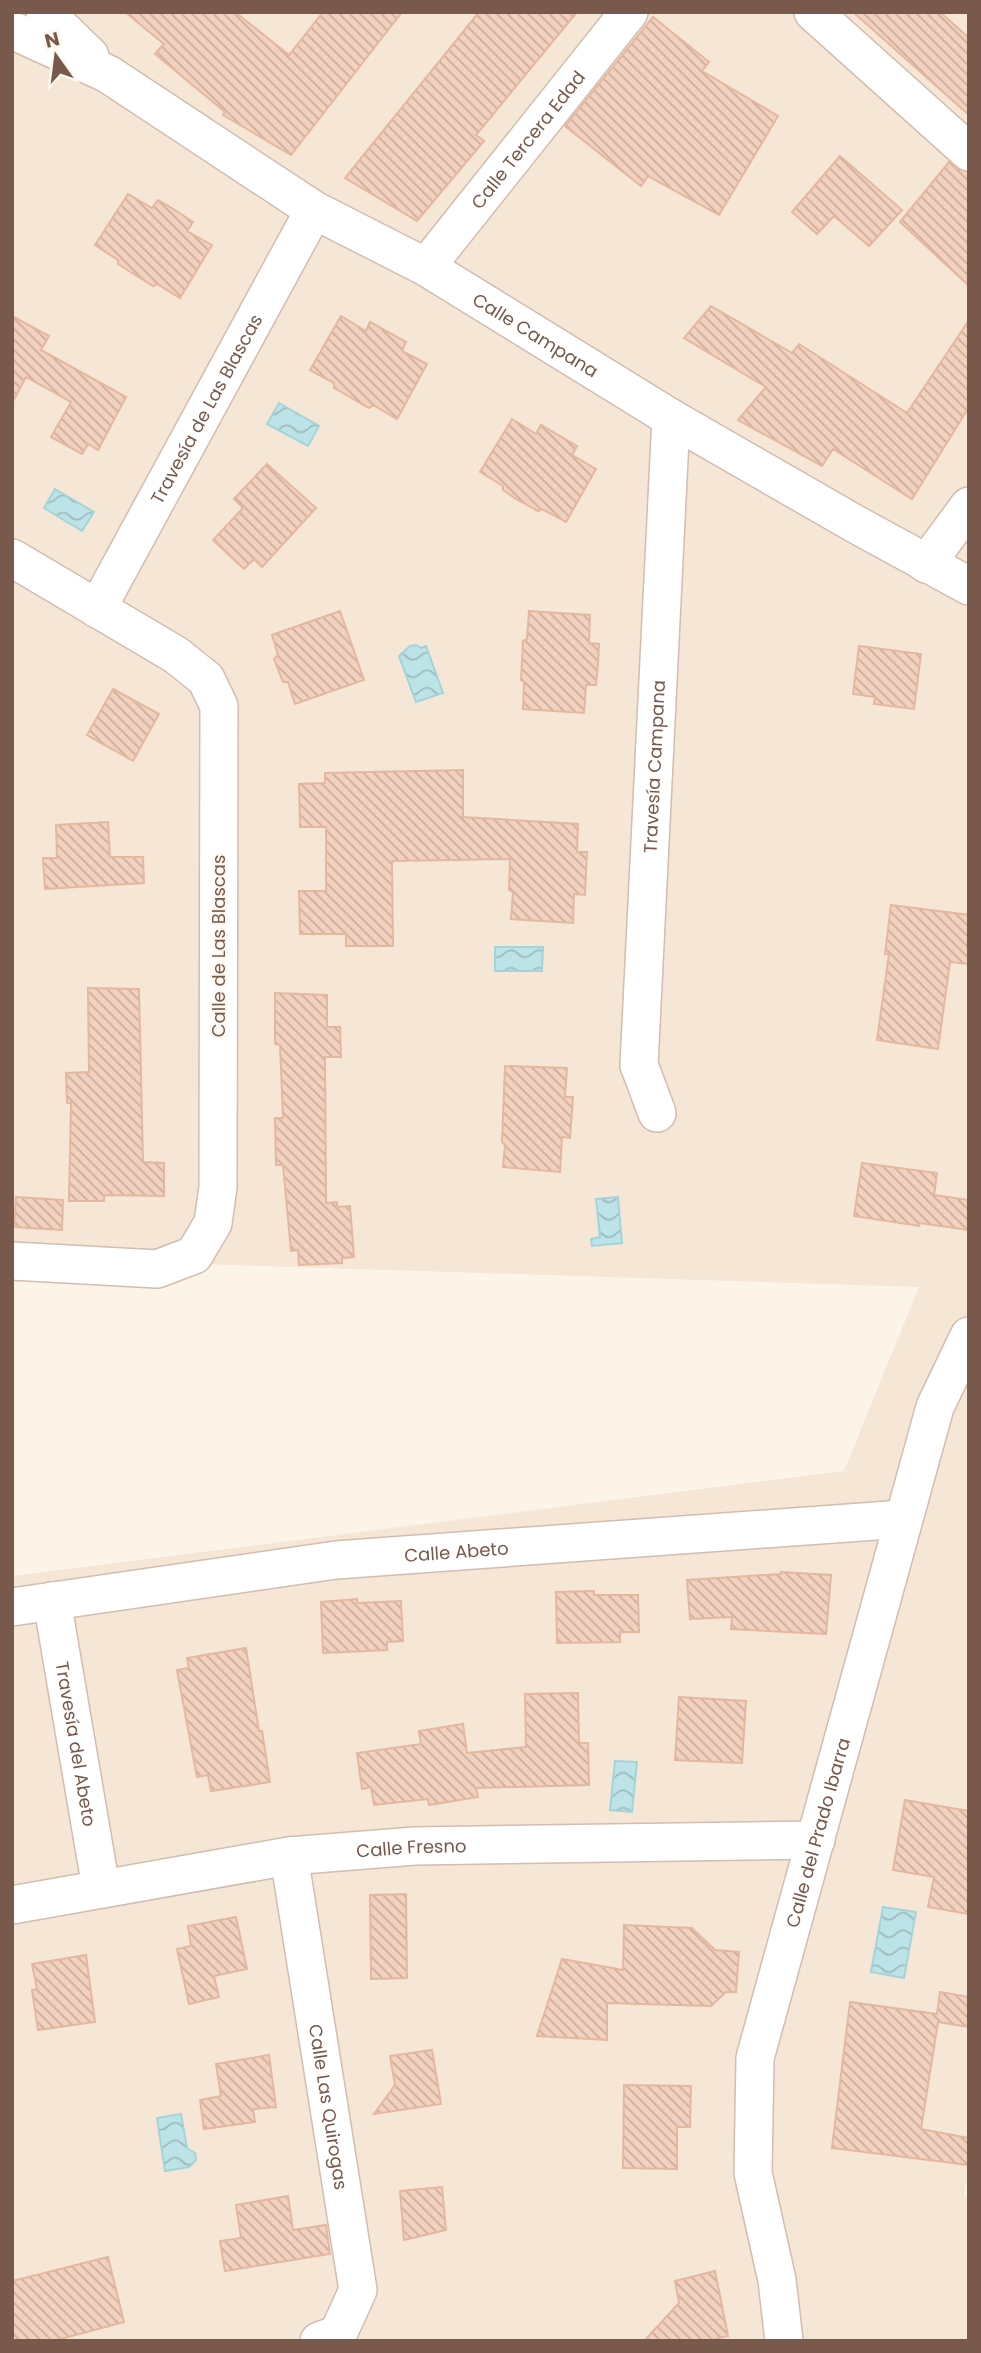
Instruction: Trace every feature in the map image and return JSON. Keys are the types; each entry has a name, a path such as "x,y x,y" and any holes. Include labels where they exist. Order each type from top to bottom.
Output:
{"street":[{"path":"45,12 108,74"},
{"name":"Calle Tercera Edad","path":"426,267 629,12"},
{"path":"813,12 969,152"},
{"path":"12,30 108,74"},
{"name":"Calle Campana","path":"108,74 314,210 426,267 671,418 969,586"},
{"name":"Travesía de Las Blascas","path":"97,608 314,210"},
{"name":"Travesía Campana","path":"657,1113 639,1065 671,418"},
{"path":"926,564 969,506"},
{"name":"Calle de Las Blascas","path":"12,558 176,655 206,679 219,706 218,1187 213,1223 194,1255 157,1269 12,1261"},
{"name":"Calle del Prado Ibarra","path":"784,2341 777,2280 753,2173 755,2058 935,1408 969,1336"},
{"name":"Calle Abeto","path":"12,1607 336,1560 904,1519"},
{"name":"Travesía del Abeto","path":"52,1601 101,1888"},
{"name":"Calle Fresno","path":"12,1905 289,1856 415,1846 816,1840"},
{"name":"Calle Las Quirogas","path":"289,1856 358,2290 338,2334 319,2341"}],"shaded area":[{"path":"12,12 969,12 969,2166 964,2196 969,2196 969,2341 12,2341 12,1576 844,1471 919,1287 12,1258"}],"water":[{"path":"279,403 319,426 308,446 267,424"},
{"path":"55,489 94,512 82,531 44,508"},
{"path":"410,646 421,648 426,646 443,693 416,702 399,656"},
{"path":"495,947 543,947 542,971 495,971"},
{"path":"618,1197 622,1243 592,1246 591,1239 600,1237 596,1199"},
{"path":"615,1761 637,1762 632,1812 610,1810"},
{"path":"883,1907 916,1912 904,1978 871,1972"},
{"path":"181,2114 187,2148 195,2153 196,2160 189,2167 165,2171 157,2118"}],"building":[{"path":"125,12 235,12 289,55 323,12 402,12 291,155 223,115 225,112 155,54 164,44"},
{"path":"479,12 577,12 476,135 484,141 417,221 345,178"},
{"path":"853,12 940,12 969,38 969,115"},
{"path":"653,17 709,62 702,71 778,116 719,215 648,176 641,186 565,126"},
{"path":"840,156 902,210 869,246 834,216 817,234 792,212"},
{"path":"949,162 956,168 969,172 969,286 900,222"},
{"path":"128,194 152,208 158,200 175,210 193,222 187,231 212,245 180,298 157,284 153,286 118,264 118,260 95,245"},
{"path":"711,306 792,353 799,344 907,413 969,320 969,407 912,499 833,449 822,466 738,420 766,387 684,338"},
{"path":"12,316 49,336 41,350 126,397 98,450 88,444 82,454 51,437 71,402 26,377 12,403"},
{"path":"341,316 366,331 370,322 406,342 402,351 427,364 397,419 373,405 369,408 334,388 334,383 310,370"},
{"path":"512,419 536,434 541,425 577,446 572,455 596,469 566,522 516,499 503,490 503,486 480,472"},
{"path":"267,464 316,508 262,567 254,559 244,569 213,540 243,508 234,499"},
{"path":"340,611 364,680 295,704 288,682 283,682 274,659 278,655 272,635"},
{"path":"529,611 590,615 589,643 599,644 598,664 596,685 586,685 584,713 523,709 523,641 527,639"},
{"path":"859,646 921,654 914,709 874,704 875,697 853,694"},
{"path":"113,689 159,714 133,761 87,735"},
{"path":"463,770 463,817 578,824 577,852 587,852 585,895 574,894 573,923 511,919 513,892 509,890 510,859 392,861 393,946 346,946 346,934 300,934 299,891 326,891 326,827 300,827 299,784 325,783 325,773"},
{"path":"108,822 110,857 143,857 144,883 45,889 43,858 57,858 56,825"},
{"path":"891,905 969,915 969,964 950,962 938,1049 877,1040 889,954 885,954"},
{"path":"88,988 139,989 143,1162 164,1163 164,1196 104,1195 104,1201 69,1201 71,1103 67,1103 66,1073 89,1072"},
{"path":"275,993 327,995 327,1027 340,1027 341,1057 325,1057 326,1203 337,1202 337,1207 350,1206 354,1257 342,1258 342,1263 299,1265 298,1250 291,1251 283,1165 276,1165 275,1118 283,1118 280,1045 275,1044"},
{"path":"505,1066 567,1068 565,1097 573,1097 570,1138 562,1137 560,1172 503,1167"},
{"path":"862,1163 937,1173 934,1195 969,1200 969,1230 854,1216"},
{"path":"16,1197 63,1200 62,1230 14,1227"},
{"path":"781,1572 831,1575 826,1634 731,1629 732,1617 690,1619 687,1580"},
{"path":"594,1591 594,1595 638,1595 639,1632 620,1632 620,1642 557,1643 556,1592"},
{"path":"357,1599 357,1603 401,1601 403,1641 387,1642 387,1650 323,1653 321,1602"},
{"path":"246,1648 270,1782 211,1791 208,1775 197,1777 177,1670 189,1668 187,1658"},
{"path":"578,1693 579,1743 588,1743 589,1785 476,1788 478,1797 429,1805 428,1799 374,1805 371,1787 362,1789 357,1753 421,1744 419,1731 463,1724 467,1753 526,1747 525,1694"},
{"path":"679,1697 746,1701 742,1763 675,1760"},
{"path":"905,1800 969,1811 969,1914 928,1907 934,1877 893,1870"},
{"path":"406,1894 407,1978 371,1979 370,1895"},
{"path":"236,1917 247,1969 214,1976 219,1997 189,2004 177,1949 191,1946 188,1926"},
{"path":"624,1925 692,1928 715,1950 739,1952 736,1992 726,1992 711,2006 607,2003 607,2040 537,2036 562,1959 623,1970"},
{"path":"86,1955 95,2022 38,2030 32,1990 37,1989 32,1964"},
{"path":"940,1992 969,1997 969,2027 938,2022 921,2129 969,2138 969,2165 832,2148 850,2002 937,2014"},
{"path":"432,2050 441,2104 374,2114 395,2085 390,2056"},
{"path":"269,2055 276,2107 253,2109 255,2122 204,2129 200,2100 221,2096 216,2064"},
{"path":"624,2085 691,2086 690,2127 677,2127 677,2169 623,2168"},
{"path":"442,2187 446,2230 404,2240 400,2191"},
{"path":"288,2196 293,2230 326,2225 330,2254 225,2271 220,2241 241,2238 236,2205"},
{"path":"108,2257 124,2322 53,2341 12,2341 12,2281"},
{"path":"715,2271 728,2336 707,2341 644,2341 679,2303 675,2281"}]}
